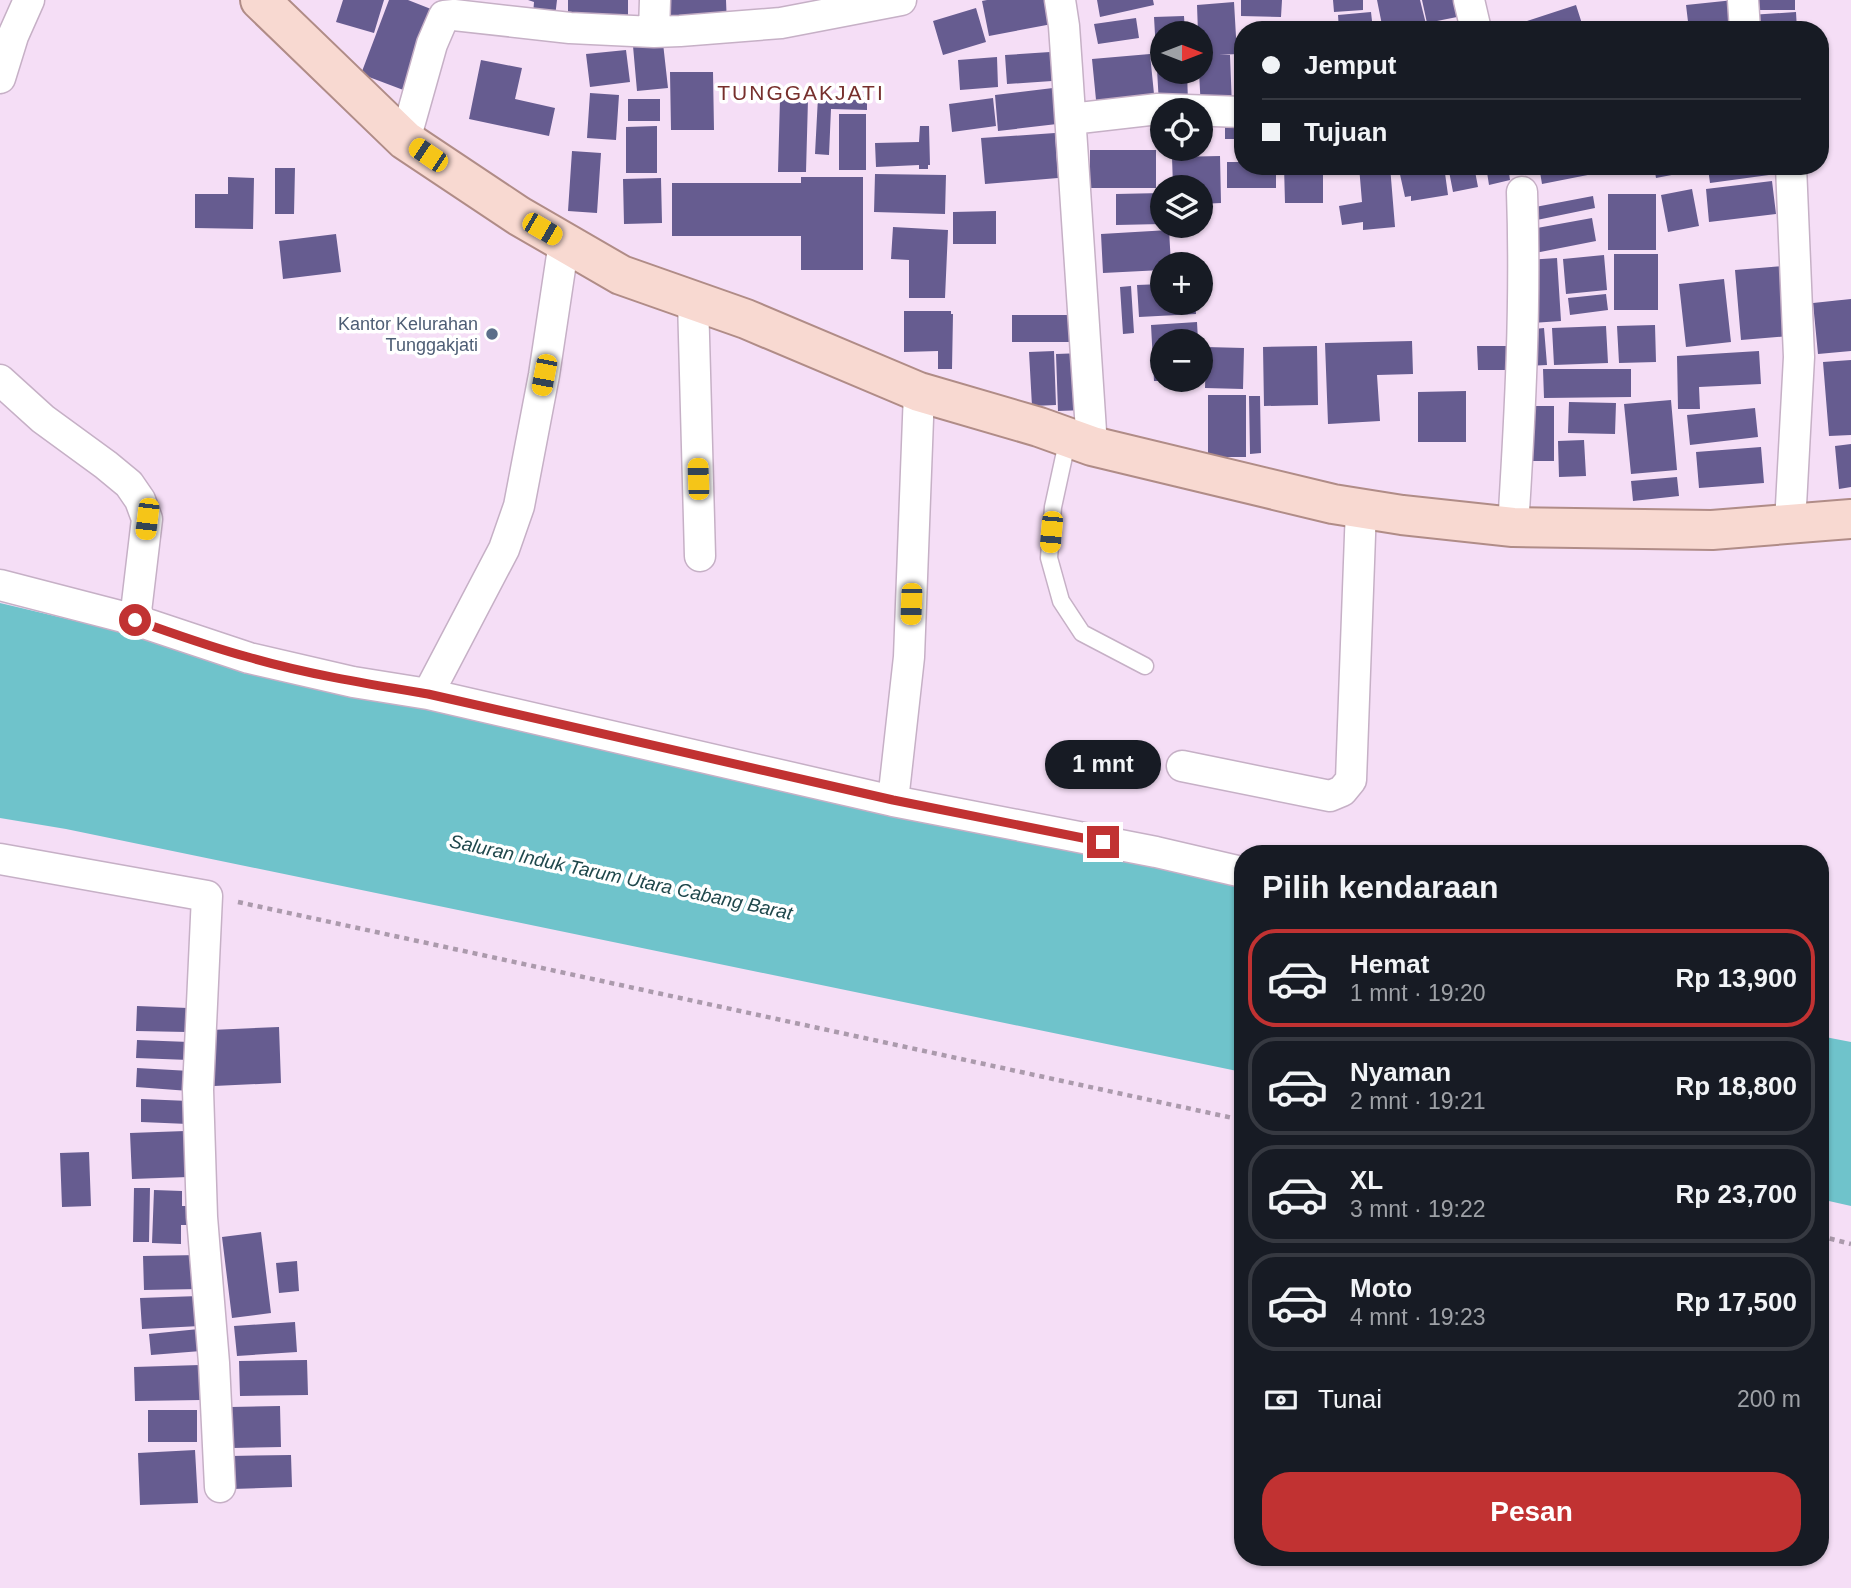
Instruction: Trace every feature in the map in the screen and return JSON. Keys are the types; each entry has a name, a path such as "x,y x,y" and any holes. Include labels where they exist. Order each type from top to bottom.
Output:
{"main road":[{"path":"260,0 405,139 519,216 621,275 746,319 919,392 1039,427 1080,442 1333,504 1402,515 1513,527 1712,530 1851,519"}],"street":[{"path":"0,78 13,36 29,0"},
{"path":"654,32 655,0"},
{"path":"405,139 432,44 444,16 570,28 654,32 781,23 901,0"},
{"path":"1060,0 1071,119 1080,442"},
{"path":"1469,0 1474,21"},
{"path":"1743,0 1744,21"},
{"path":"1071,119 1157,109 1234,112"},
{"path":"1790,524 1799,357 1791,175"},
{"path":"1513,527 1521,391 1524,233 1522,192"},
{"path":"428,694 504,549 519,506 544,375 564,242"},
{"path":"693,300 700,556"},
{"path":"0,380 43,419 106,464 129,484 140,500 147,519 135,620"},
{"path":"893,800 909,657 919,392"},
{"path":"1182,766 1330,796 1342,791 1351,780 1361,508"},
{"path":"0,585 135,620 249,658 428,694 893,800 1234,870"},
{"path":"0,859 207,896 198,1090 202,1217 214,1363 220,1487"}],"lane":[{"path":"1080,442 1053,507 1049,558 1061,601 1082,633 1145,666"}],"path":[{"path":"207,896 1234,1118"},
{"path":"1829,1238 1851,1244"}],"water":[{"name":"Saluran Induk Tarum Utara Cabang Barat","path":"0,603 943,827 1234,876 1234,1070 66,829 0,818"},
{"path":"1829,1038 1851,1042 1851,1206 1829,1201"}],"building":[{"path":"343,0 384,0 374,33 336,22"},
{"path":"389,0 408,0 436,11 406,91 361,74"},
{"path":"528,0 557,0 555,17 533,15 534,2"},
{"path":"568,0 628,0 628,25 568,24"},
{"path":"667,0 726,0 727,26 667,27"},
{"path":"1048,0 1052,24 989,36 982,1"},
{"path":"1097,0 1153,0 1154,5 1100,17"},
{"path":"1241,0 1282,0 1281,17 1241,16"},
{"path":"1333,0 1363,0 1363,10 1334,12"},
{"path":"1377,0 1420,0 1425,21 1381,21"},
{"path":"1422,0 1454,0 1457,17 1427,21"},
{"path":"1734,0 1737,21 1688,21 1686,5"},
{"path":"1749,0 1795,0 1795,10 1749,10"},
{"path":"1234,2 1234,54 1219,55 1230,55 1232,107 1213,108 1213,98 1200,98 1200,84 1213,84 1213,21 1198,21 1197,5"},
{"path":"1576,5 1581,21 1527,21"},
{"path":"976,8 986,42 943,55 933,21"},
{"path":"1371,12 1372,21 1338,21 1338,15"},
{"path":"1796,12 1796,21 1750,21 1750,15"},
{"path":"1184,16 1184,21 1154,21 1154,17"},
{"path":"1136,18 1139,38 1098,44 1094,24"},
{"path":"663,43 668,88 637,91 633,46"},
{"path":"626,50 630,82 590,87 586,54"},
{"path":"1050,52 1052,81 1007,84 1005,55"},
{"path":"1150,54 1150,84 1153,84 1154,98 1150,98 1150,105 1097,110 1092,59"},
{"path":"997,57 998,87 960,90 958,60"},
{"path":"481,60 522,68 515,99 555,108 549,136 469,119"},
{"path":"670,72 713,72 714,130 671,130"},
{"path":"1158,84 1187,84 1188,98 1159,98"},
{"path":"1053,88 1057,124 998,131 995,95"},
{"path":"590,93 619,95 616,140 587,138"},
{"path":"867,96 867,110 831,109 829,155 815,154 818,97"},
{"path":"993,98 996,126 952,132 949,104"},
{"path":"628,99 660,99 660,121 628,121"},
{"path":"780,99 808,99 806,172 778,172"},
{"path":"839,114 866,114 866,170 839,170"},
{"path":"1225,118 1234,118 1234,139 1225,139"},
{"path":"657,126 657,173 626,173 626,127"},
{"path":"920,126 929,126 928,169 919,169 919,165 876,167 875,143 919,142"},
{"path":"1055,133 1058,178 985,184 981,138"},
{"path":"1090,150 1150,150 1150,161 1156,161 1156,175 1150,175 1150,188 1090,188"},
{"path":"572,151 601,153 597,213 568,211"},
{"path":"1213,156 1220,156 1221,203 1213,203 1213,175 1173,175 1172,161 1213,161"},
{"path":"1227,162 1234,162 1234,175 1276,175 1276,188 1227,188"},
{"path":"275,168 295,168 294,214 275,214"},
{"path":"875,174 946,175 945,214 874,212"},
{"path":"1284,175 1323,175 1323,203 1285,203"},
{"path":"1360,175 1391,175 1395,227 1363,230 1363,222 1342,225 1339,206 1362,202"},
{"path":"1400,175 1445,175 1448,195 1411,201 1411,196 1405,197"},
{"path":"1450,175 1476,175 1478,187 1453,192"},
{"path":"1487,175 1509,175 1510,180 1489,185"},
{"path":"1540,175 1588,175 1542,184"},
{"path":"1709,175 1768,175 1710,183"},
{"path":"228,177 254,178 253,229 195,228 195,194 228,194"},
{"path":"801,177 863,177 863,270 801,270 801,236 672,236 672,183 801,183"},
{"path":"661,178 662,223 624,224 623,179"},
{"path":"1772,181 1776,214 1709,222 1706,189"},
{"path":"1692,189 1699,226 1668,232 1661,195"},
{"path":"1150,193 1150,224 1116,225 1116,194"},
{"path":"1608,194 1656,194 1656,250 1608,250"},
{"path":"1593,196 1595,208 1532,221 1530,208"},
{"path":"996,211 996,244 953,244 953,212"},
{"path":"1592,218 1596,241 1530,254 1526,230"},
{"path":"893,227 948,230 945,298 909,298 909,260 891,259"},
{"path":"1150,231 1150,238 1169,238 1170,252 1150,252 1150,271 1103,273 1101,234"},
{"path":"336,234 341,272 283,279 279,241"},
{"path":"1614,254 1658,254 1658,310 1614,310"},
{"path":"1604,255 1607,290 1566,294 1563,259"},
{"path":"1557,258 1561,321 1532,323 1527,260"},
{"path":"1784,266 1789,336 1741,340 1735,270"},
{"path":"1724,279 1731,342 1686,347 1679,284"},
{"path":"1150,284 1150,315 1177,315 1139,317 1137,285"},
{"path":"1131,286 1134,333 1123,334 1120,287"},
{"path":"1606,294 1608,310 1570,315 1568,298"},
{"path":"1851,299 1851,351 1818,354 1813,303"},
{"path":"904,311 951,311 952,369 938,369 938,351 904,352"},
{"path":"1012,315 1074,315 1074,342 1012,342"},
{"path":"1197,322 1197,329 1151,329 1151,325"},
{"path":"1655,325 1656,362 1619,363 1617,326"},
{"path":"1606,326 1608,363 1554,365 1552,328"},
{"path":"1544,328 1547,365 1526,366 1524,330"},
{"path":"1412,341 1413,374 1377,375 1380,421 1328,424 1325,343"},
{"path":"1317,346 1318,405 1264,406 1263,347"},
{"path":"1477,346 1516,346 1516,370 1478,370"},
{"path":"1213,347 1244,348 1243,389 1213,388"},
{"path":"1054,351 1056,405 1032,406 1029,352"},
{"path":"1759,351 1761,384 1699,387 1700,409 1678,409 1677,356"},
{"path":"1083,353 1085,410 1058,411 1056,354"},
{"path":"1851,360 1851,435 1829,436 1823,362"},
{"path":"1543,369 1631,369 1631,397 1544,398"},
{"path":"1466,391 1466,442 1418,442 1418,392"},
{"path":"1208,395 1246,395 1246,457 1208,457"},
{"path":"1249,396 1260,396 1261,453 1250,454"},
{"path":"1671,400 1677,470 1631,474 1624,404"},
{"path":"1569,402 1616,403 1615,434 1568,433"},
{"path":"1525,406 1554,406 1554,461 1524,461"},
{"path":"1755,408 1758,437 1690,445 1687,415"},
{"path":"1584,440 1586,476 1559,477 1558,441"},
{"path":"1851,444 1851,487 1839,489 1835,446"},
{"path":"1761,447 1764,483 1699,488 1696,452"},
{"path":"1677,477 1679,496 1633,501 1631,481"},
{"path":"137,1006 188,1008 187,1032 136,1031"},
{"path":"279,1027 281,1083 214,1086 211,1030"},
{"path":"137,1040 189,1042 189,1060 136,1058"},
{"path":"137,1068 190,1071 189,1091 136,1087"},
{"path":"141,1099 189,1101 188,1124 141,1122"},
{"path":"185,1131 188,1177 132,1179 130,1133"},
{"path":"89,1152 91,1206 62,1207 60,1153"},
{"path":"134,1188 150,1188 149,1242 133,1242"},
{"path":"154,1190 182,1191 182,1206 196,1206 196,1225 181,1225 181,1244 152,1243"},
{"path":"261,1232 271,1313 232,1318 222,1237"},
{"path":"199,1255 199,1289 144,1290 143,1256"},
{"path":"297,1261 299,1291 279,1293 276,1263"},
{"path":"199,1296 200,1326 142,1329 140,1298"},
{"path":"295,1322 297,1352 237,1356 234,1326"},
{"path":"199,1329 201,1351 151,1355 149,1334"},
{"path":"307,1360 308,1395 240,1396 239,1361"},
{"path":"200,1365 201,1400 135,1401 134,1367"},
{"path":"280,1406 281,1447 232,1448 231,1407"},
{"path":"148,1410 197,1410 197,1442 148,1442"},
{"path":"195,1450 198,1503 140,1505 138,1453"},
{"path":"291,1455 292,1487 232,1489 231,1456"}],"place":[{"name":"Kantor Kelurahan Tunggakjati","path":"492,334"}],"district":[{"name":"TUNGGAKJATI","path":"801,92"}],"route":[{"path":"135,620 275,664 428,694 893,800 1103,842"}]}
